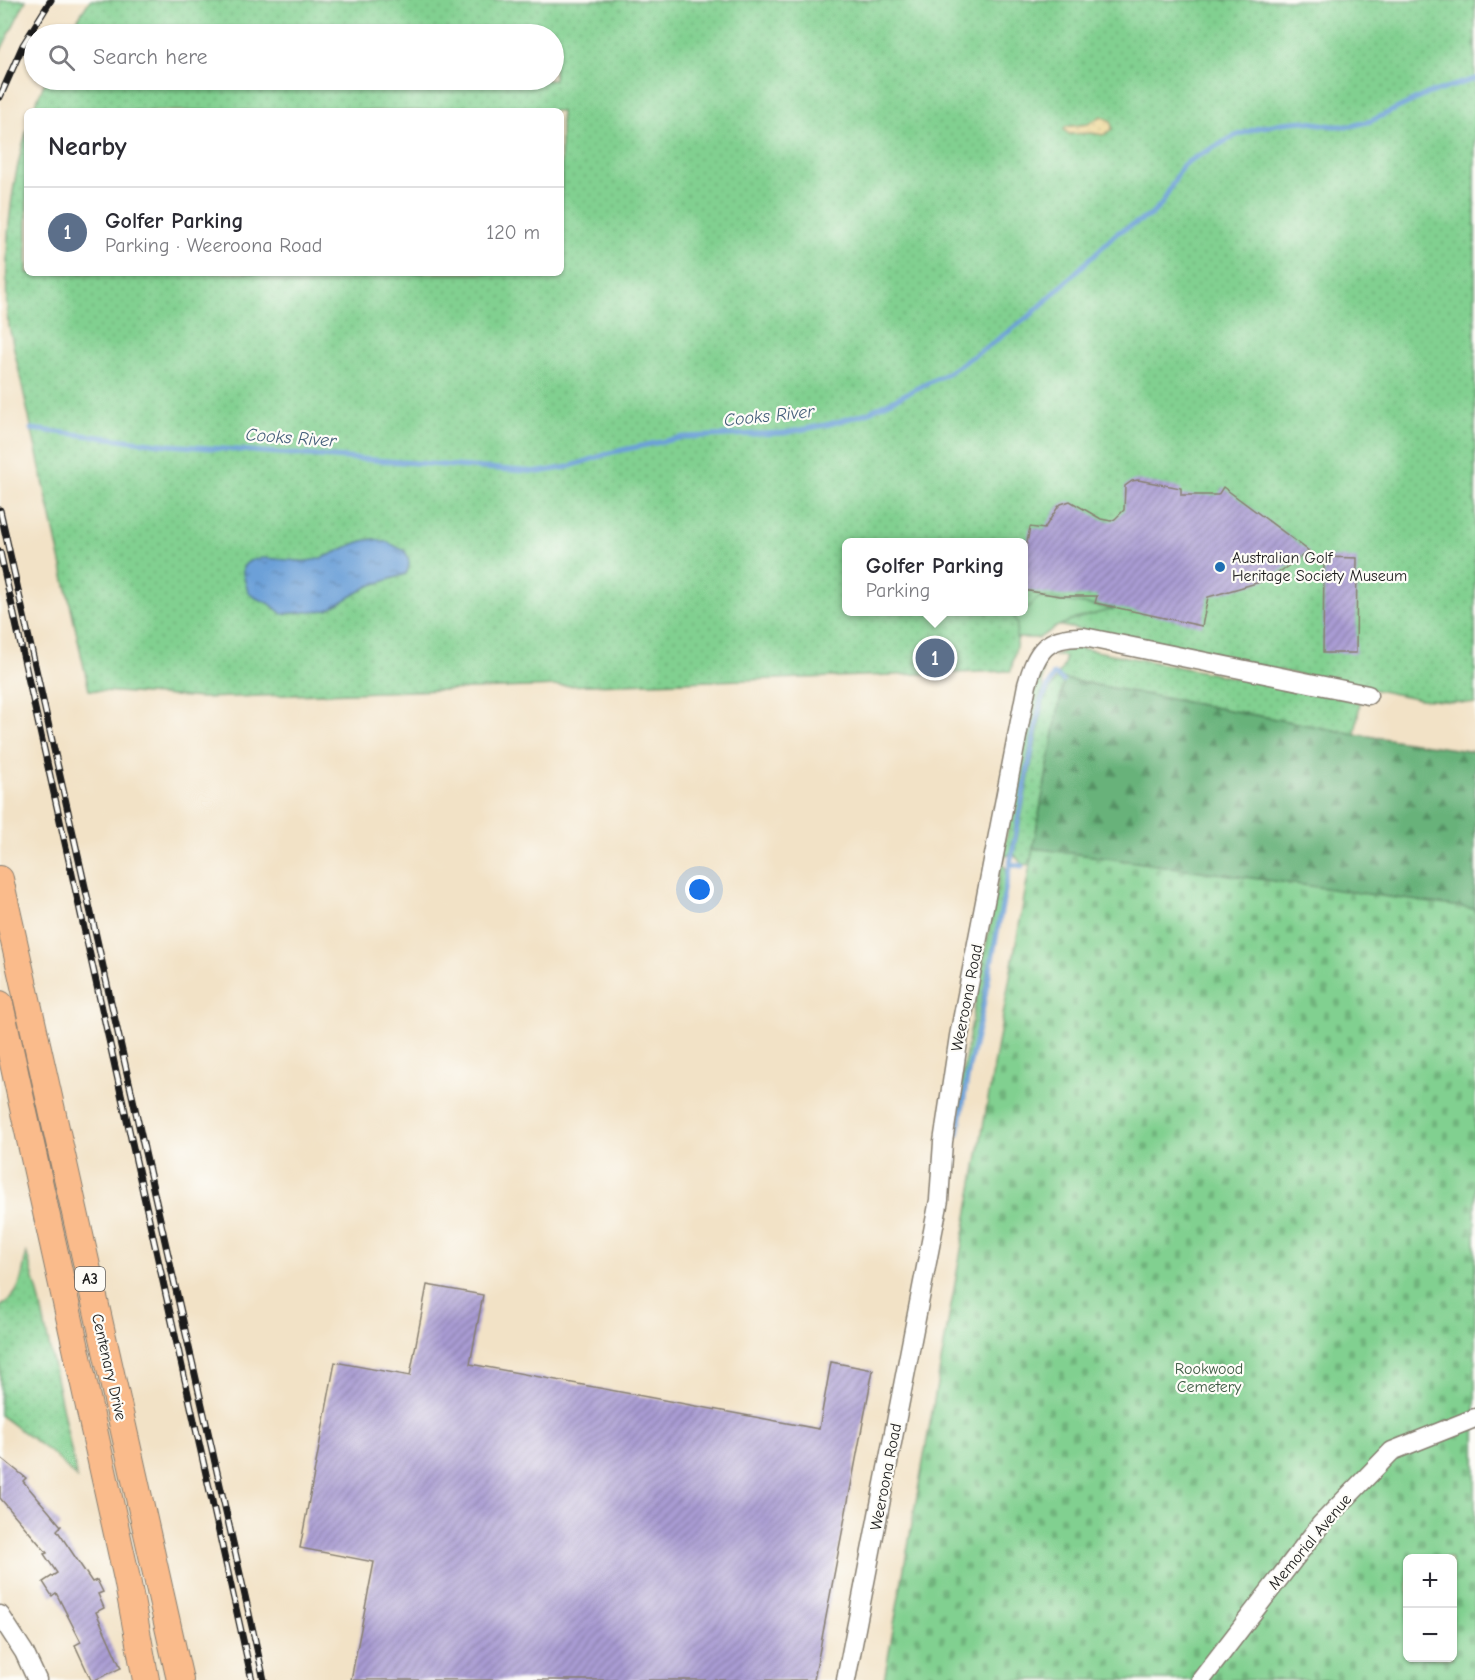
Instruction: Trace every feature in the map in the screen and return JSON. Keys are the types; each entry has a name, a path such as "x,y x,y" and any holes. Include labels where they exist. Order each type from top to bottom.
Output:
{"highway":[{"name":"Centenary Drive","path":"0,879 180,1680"},
{"name":"Centenary Drive","path":"0,1004 127,1579 146,1680"}],"street":[{"name":"Weeroona Road","path":"846,1680 939,1200 942,1142 959,1036 1023,702 1036,658 1045,646 1057,639 1084,637 1368,695"},
{"name":"Memorial Avenue","path":"1201,1680 1321,1524 1392,1451 1475,1418"},
{"path":"0,1615 24,1652 37,1680"}],"green space":[{"path":"0,0 26,0 0,52"},
{"path":"90,0 1475,0 1475,704 1420,699 1022,618 1011,671 202,698 89,690 7,317 9,222 24,141 24,276 564,276 564,108 33,108 41,90 564,90 564,24 74,24"},
{"path":"1039,597 1114,609 1075,619 1039,638 1016,638 1017,624 1014,617 1028,616 1028,608"},
{"path":"1075,647 1360,702 1355,734 1064,679 1058,675 1065,658 1053,656"},
{"path":"1043,666 1042,684 1044,688 1039,698 1010,854 1004,857 1003,865 1008,871 960,1108 956,1107 1033,695"},
{"path":"1056,679 1063,684 1030,865 1022,864 1014,854 1044,700"},
{"path":"1064,679 1355,734 1475,752 1475,909 1033,848"},
{"name":"Rookwood Cemetery","path":"1033,848 1475,909 1475,1680 884,1680"},
{"path":"26,1251 39,1297 77,1478 55,1456 0,1415 0,1307 17,1290"}],"sand":[{"path":"1101,116 1111,121 1112,129 1103,135 1069,134 1064,130 1065,127 1088,124"}],"water":[{"path":"374,539 387,542 405,551 409,562 406,574 369,586 328,610 282,614 270,604 248,592 243,567 255,559 316,560 356,543"}],"building":[{"path":"1138,480 1181,488 1181,495 1218,495 1223,487 1309,551 1278,573 1260,582 1208,597 1202,626 1095,603 1097,596 1060,596 1028,591 1030,527 1044,529 1058,507 1070,501 1101,519 1111,521 1124,510 1125,486"},
{"path":"1324,557 1357,558 1356,653 1323,653"},
{"path":"427,1285 483,1295 470,1364 819,1429 831,1362 873,1370 814,1680 351,1680 374,1562 300,1548 335,1362 410,1376"},
{"path":"0,1457 26,1478 23,1481 61,1526 57,1530 92,1582 97,1580 103,1592 98,1594 104,1608 96,1612 121,1668 91,1680 75,1645 81,1642 56,1593 52,1596 43,1582 57,1573 44,1554 47,1553 0,1498"}],"waterway":[{"name":"Cooks River","path":"31,429 169,445 539,472 568,467 613,452 684,437 784,433 830,424 867,413 946,374 990,345 1031,315 1117,233 1151,215 1161,205 1183,165 1235,136 1258,128 1303,121 1333,126 1351,126 1371,121 1427,94 1475,79"},
{"path":"958,1134 969,1067 982,1012 1041,701 1054,674 1063,681"},
{"path":"1010,864 1022,866"}],"railway":[{"path":"36,24 51,0"},
{"path":"0,97 24,43"},
{"path":"0,510 264,1680"},
{"path":"0,552 252,1680"}],"place":[{"name":"Australian Golf Heritage Society Museum","path":"1220,567"},
{"name":"Golfer Parking","path":"935,658"}]}
